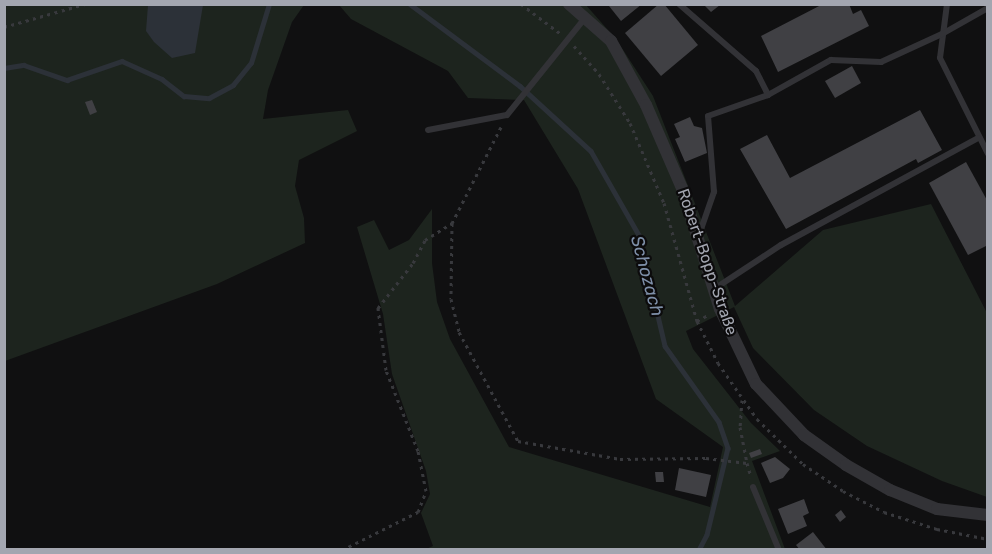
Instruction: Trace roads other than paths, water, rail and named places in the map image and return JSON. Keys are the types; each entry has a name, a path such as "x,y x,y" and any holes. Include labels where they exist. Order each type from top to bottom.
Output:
{"street":[{"name":"Robert-Bopp-Straße","path":"569,4 611,41 646,105 682,188 714,289 756,384 804,435 890,490 937,509 987,515"}],"lane":[{"path":"679,4 756,71 768,95"},
{"path":"946,4 940,58 987,154"},
{"path":"697,238 714,192 708,116 768,95 831,60 881,62 942,34 987,8"},
{"path":"428,130 507,115 585,17"},
{"path":"714,289 781,245 978,138"},
{"path":"753,487 779,549"}],"waterway":[{"name":"Schozach","path":"4,68 24,65 67,80 122,61 162,79 184,96 209,98 233,85 251,63 269,4"},
{"name":"Schozach","path":"410,4 520,86 591,151 639,235 665,346 719,422 728,448 707,535 699,550"}]}
